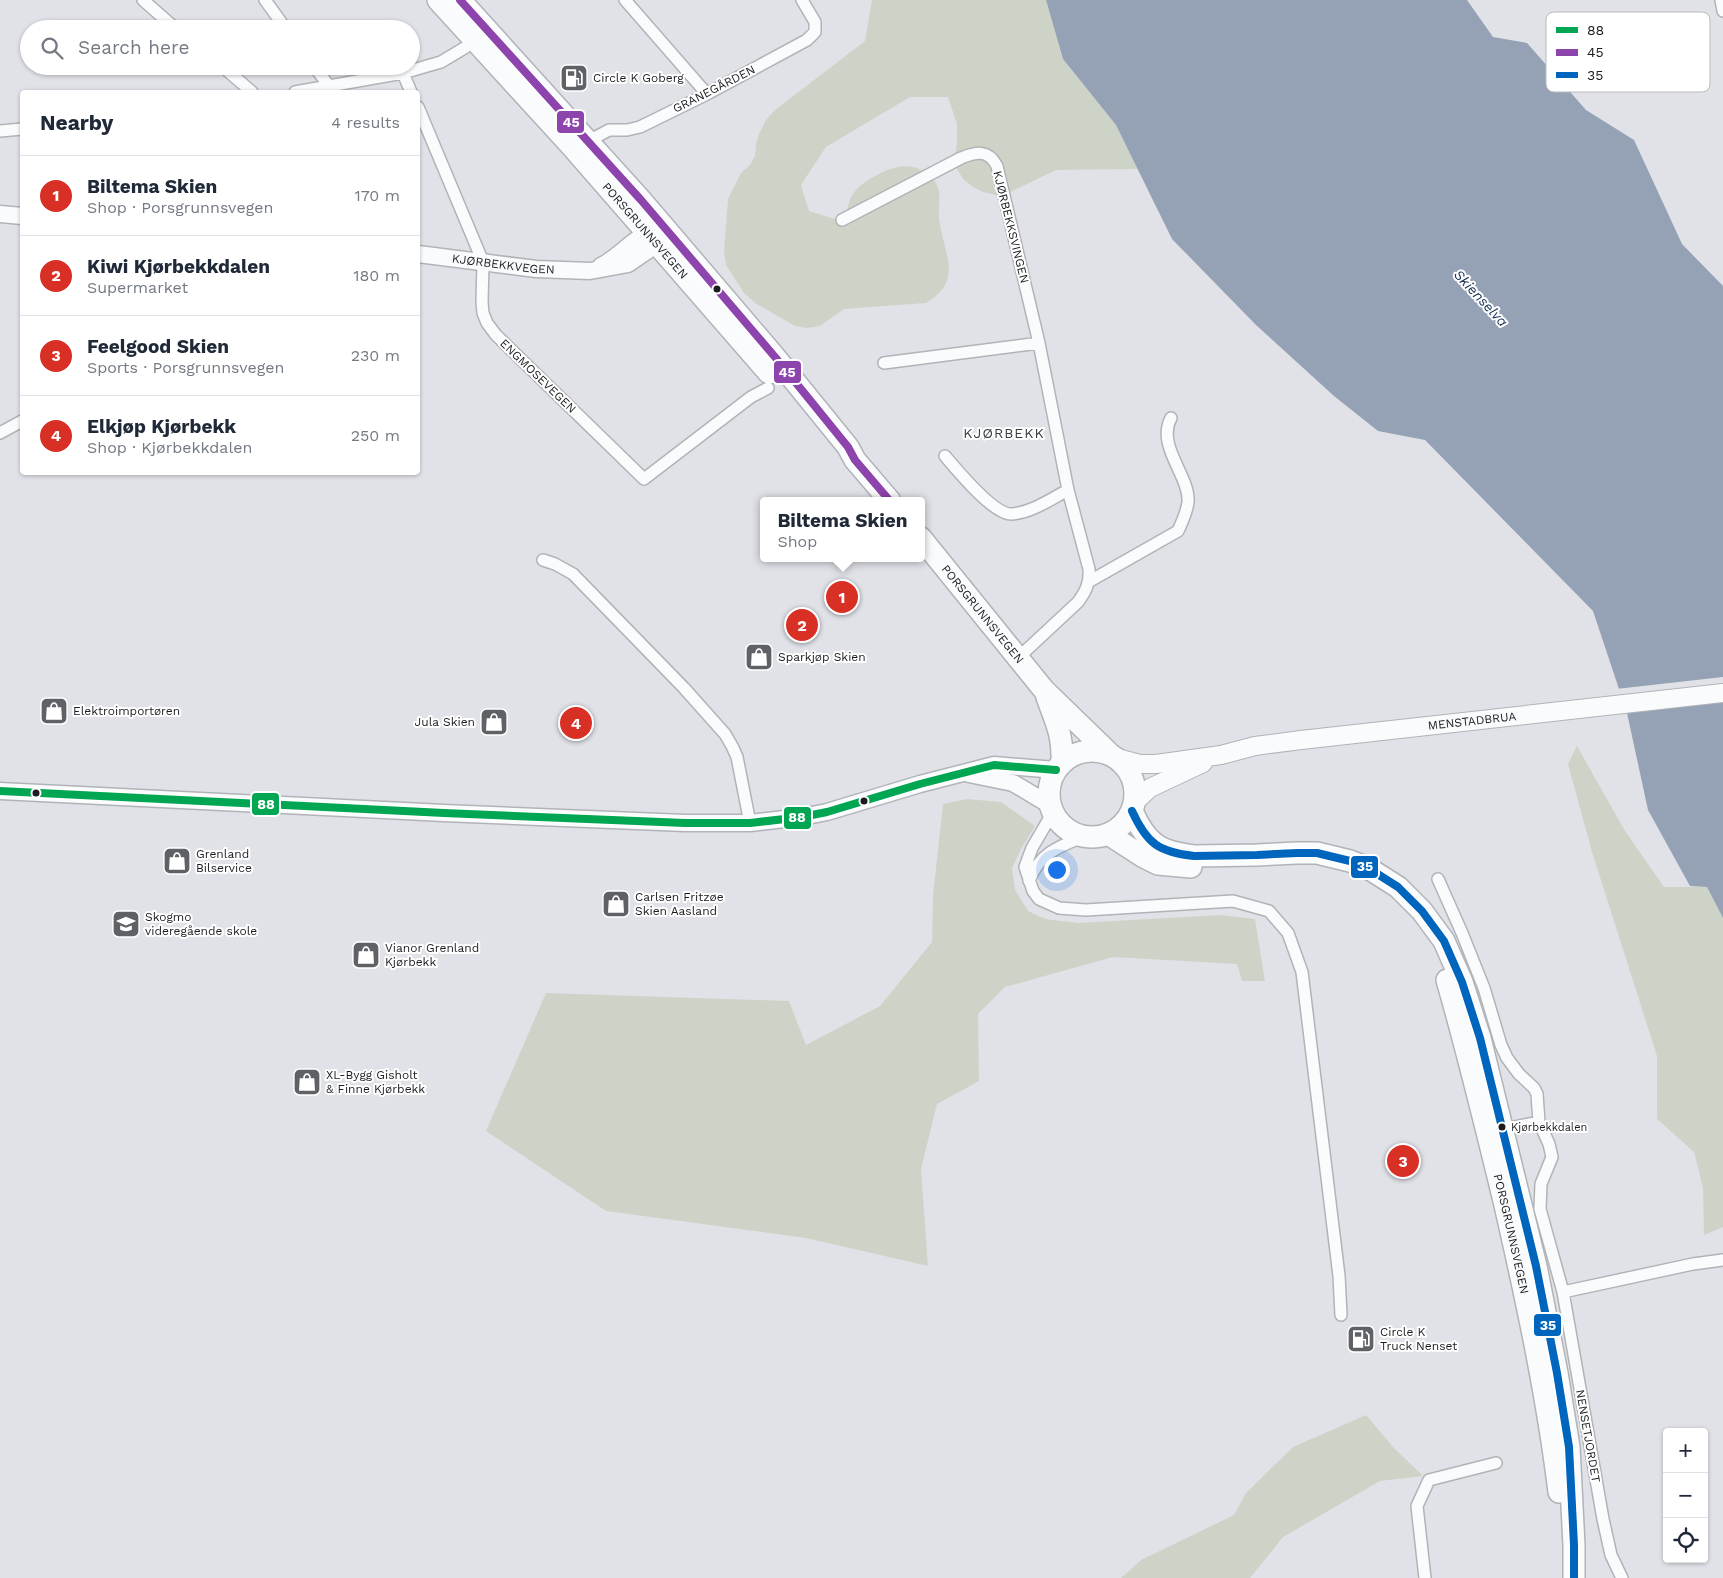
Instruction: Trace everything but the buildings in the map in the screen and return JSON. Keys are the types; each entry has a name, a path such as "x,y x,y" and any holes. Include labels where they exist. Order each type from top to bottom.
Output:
{"highway":[{"name":"PORSGRUNNSVEGEN","path":"438,0 582,145"},
{"name":"PORSGRUNNSVEGEN","path":"460,0 780,385 843,451 855,460 887,497"},
{"name":"PORSGRUNNSVEGEN","path":"925,543 1044,690 1113,756"},
{"name":"PORSGRUNNSVEGEN","path":"1044,690 1063,745 1059,766"},
{"path":"1089,750 1113,756 1130,773 1134,782 1134,807 1126,821 1118,829 1108,834 1096,837 1075,834 1066,828 1051,808 1049,787 1059,766 1079,752 1089,750"},
{"name":"PORSGRUNNSVEGEN","path":"1134,807 1138,823 1148,839 1157,846 1174,854 1194,856 1317,853 1350,861 1368,868 1398,887 1422,911 1444,941 1465,990 1480,1038 1496,1130 1536,1266 1566,1428 1571,1472 1574,1545 1573,1578"},
{"name":"PORSGRUNNSVEGEN","path":"1108,834 1158,864 1194,867 1226,864 1258,855"}],"main road":[{"name":"MENSTADBRUA","path":"1113,756 1140,764 1156,764 1222,755 1270,744 1723,693"},
{"name":"MENSTADBRUA","path":"1134,807 1150,788 1222,755"}],"street":[{"path":"143,0 166,20"},
{"path":"265,0 279,20"},
{"path":"625,0 707,94"},
{"name":"GRANEGÅRDEN","path":"582,145 609,130 627,130 640,127 707,94 807,40 815,32 815,22 802,0"},
{"path":"1721,0 1723,11"},
{"path":"420,68 441,62 466,47"},
{"path":"232,75 250,90"},
{"path":"321,75 329,86"},
{"path":"307,90 392,75"},
{"path":"404,75 410,90"},
{"name":"ENGMOSEVEGEN","path":"420,112 483,262 482,302 483,313 487,323 496,335 644,480 752,397 768,388"},
{"path":"0,131 20,128"},
{"name":"KJØRBEKKSVINGEN","path":"842,220 961,158 974,153 986,154 993,159 997,166 1038,343 1068,490 1089,569 1090,581"},
{"path":"0,214 20,216"},
{"name":"KJØRBEKKVEGEN","path":"420,254 536,269 590,271 609,262 632,242 656,235"},
{"path":"884,363 1038,343"},
{"path":"1018,658 1078,602 1090,581 1178,532 1188,501 1168,442 1171,418"},
{"path":"0,433 20,422"},
{"path":"945,456 985,499 1004,513 1016,513 1031,509 1068,490"},
{"path":"543,560 573,574 684,688 724,734 737,758 750,823"},
{"path":"0,791 444,813 685,823 750,823 784,820 827,812 994,765 1059,766"},
{"path":"962,773 1013,783 1051,808 1025,867 1033,891 1040,899 1059,908 1086,910 1233,901 1269,912 1288,933 1302,972 1337,1258 1341,1315"},
{"path":"1029,880 1033,869 1046,854 1085,836"},
{"path":"1438,879 1462,932 1484,988 1501,1045 1507,1058 1519,1074 1534,1088 1537,1094 1539,1122 1496,1130"},
{"name":"NENSETJORDET","path":"1539,1122 1549,1144 1552,1157 1541,1184 1540,1208 1563,1292 1603,1519 1611,1555 1622,1578"},
{"path":"1563,1292 1693,1264 1723,1260"},
{"path":"1425,1578 1417,1506 1429,1480 1496,1463"}],"shaded area":[{"path":"872,0 1046,0 1063,59 1116,125 1138,169 1056,170 1008,193 996,195 983,192 963,179 957,169 955,156 957,124 948,97 910,97 826,147 801,185 809,211 845,222 851,197 867,181 882,172 896,167 918,168 924,172 935,182 940,197 939,217 949,264 945,284 938,294 926,303 844,309 820,326 807,328 795,326 755,303 744,293 726,265 724,251 728,199 741,173 750,165 755,156 759,134 766,120 775,110 865,41"},
{"path":"1577,746 1625,831 1664,887 1707,887 1723,918 1723,1227 1704,1235 1703,1188 1694,1152 1657,1119 1657,1056 1592,852 1568,764"},
{"path":"967,799 1001,802 1035,826 1012,868 1015,890 1028,911 1045,919 1078,923 1220,915 1255,919 1265,981 1242,981 1237,964 1113,957 1005,987 978,1014 979,1081 937,1104 921,1169 928,1266 806,1238 606,1211 486,1131 546,993 789,1001 806,1045 880,1006 932,942 933,896 943,804"},
{"path":"1366,1415 1394,1448 1423,1476 1380,1481 1283,1537 1250,1578 1121,1578 1141,1560 1234,1515 1246,1493 1293,1447"}],"water":[{"name":"Skienselva","path":"1046,0 1467,0 1493,37 1527,43 1546,65 1546,92 1570,92 1586,110 1634,140 1682,244 1723,286 1723,918 1707,887 1690,886 1648,810 1627,713 1593,611 1425,440 1378,431 1334,396 1256,325 1172,239 1116,125 1063,59"}],"pier":[{"path":"1723,677 1723,701 1624,712 1616,689"}],"transit line":[{"name":"45","path":"460,0 641,200 775,357 848,447 855,460 887,497"},
{"name":"88","path":"0,791 444,813 685,823 750,823 827,812 920,784 994,765 1056,770"},
{"name":"35","path":"1132,811 1149,839 1163,849 1172,852 1194,856 1317,853 1350,861 1368,868 1398,887 1422,911 1444,941 1462,982 1480,1038 1536,1266 1569,1447 1574,1578"}],"place":[{"name":"Circle K Goberg","path":"574,78"},
{"name":"Biltema Skien","path":"842,597"},
{"name":"Kiwi Kjørbekkdalen","path":"802,625"},
{"name":"Sparkjøp Skien","path":"759,657"},
{"name":"Elektroimportøren","path":"54,711"},
{"name":"Jula Skien","path":"494,722"},
{"name":"Elkjøp Kjørbekk","path":"576,723"},
{"name":"Grenland Bilservice","path":"177,861"},
{"name":"Carlsen Fritzøe Skien Aasland","path":"616,904"},
{"name":"Skogmo videregående skole","path":"126,924"},
{"name":"Vianor Grenland Kjørbekk","path":"366,955"},
{"name":"XL-Bygg Gisholt & Finne Kjørbekk","path":"307,1082"},
{"name":"Kjørbekkdalen","path":"1502,1127"},
{"name":"Feelgood Skien","path":"1403,1161"},
{"name":"Circle K Truck Nenset","path":"1361,1339"}],"district":[{"name":"KJØRBEKK","path":"1004,433"}]}
